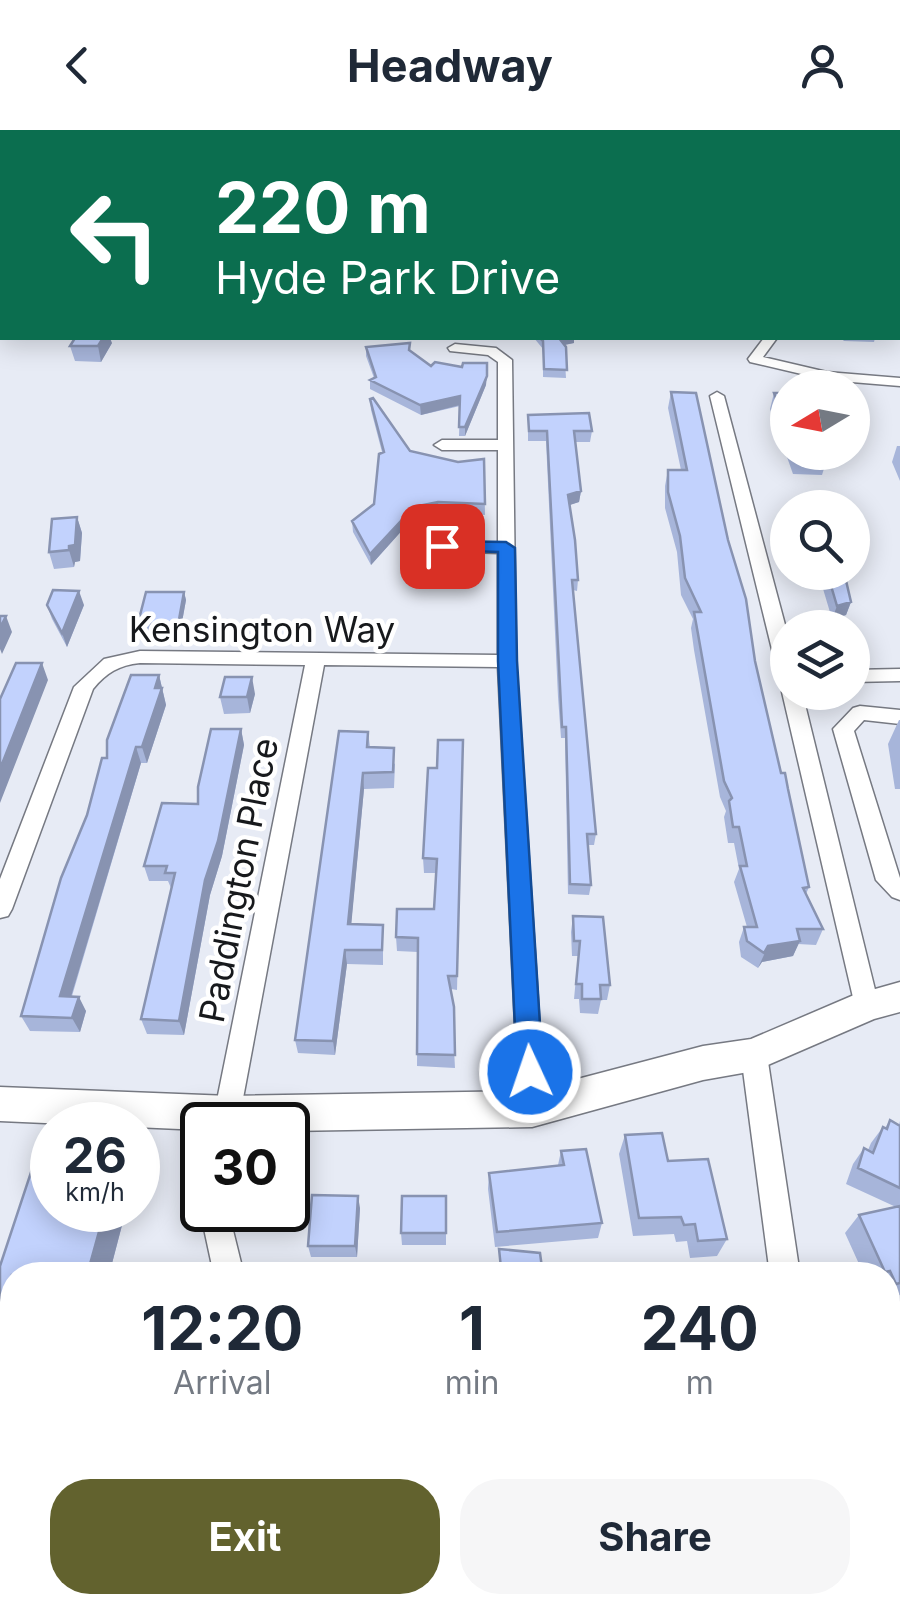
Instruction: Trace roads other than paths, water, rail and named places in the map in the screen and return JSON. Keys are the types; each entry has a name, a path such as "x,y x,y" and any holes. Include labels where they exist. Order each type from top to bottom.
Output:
{"street":[{"path":"768,340 754,359 827,376 900,382"},
{"path":"454,348 491,351 506,360 508,661 532,1109"},
{"path":"717,396 772,610"},
{"path":"442,444 506,445"},
{"path":"442,546 506,548"},
{"name":"Kensington Way","path":"0,909 84,687 100,666 130,657 508,661"},
{"name":"Paddington Place","path":"231,1102 315,660"},
{"path":"870,676 900,676"},
{"path":"310,1116 532,1109 703,1063 754,1055 884,1001 797,710"},
{"path":"900,717 860,713 843,729 887,880 900,891"},
{"path":"754,1055 783,1262"},
{"path":"0,1104 180,1116"},
{"path":"219,1232 226,1262"}]}
